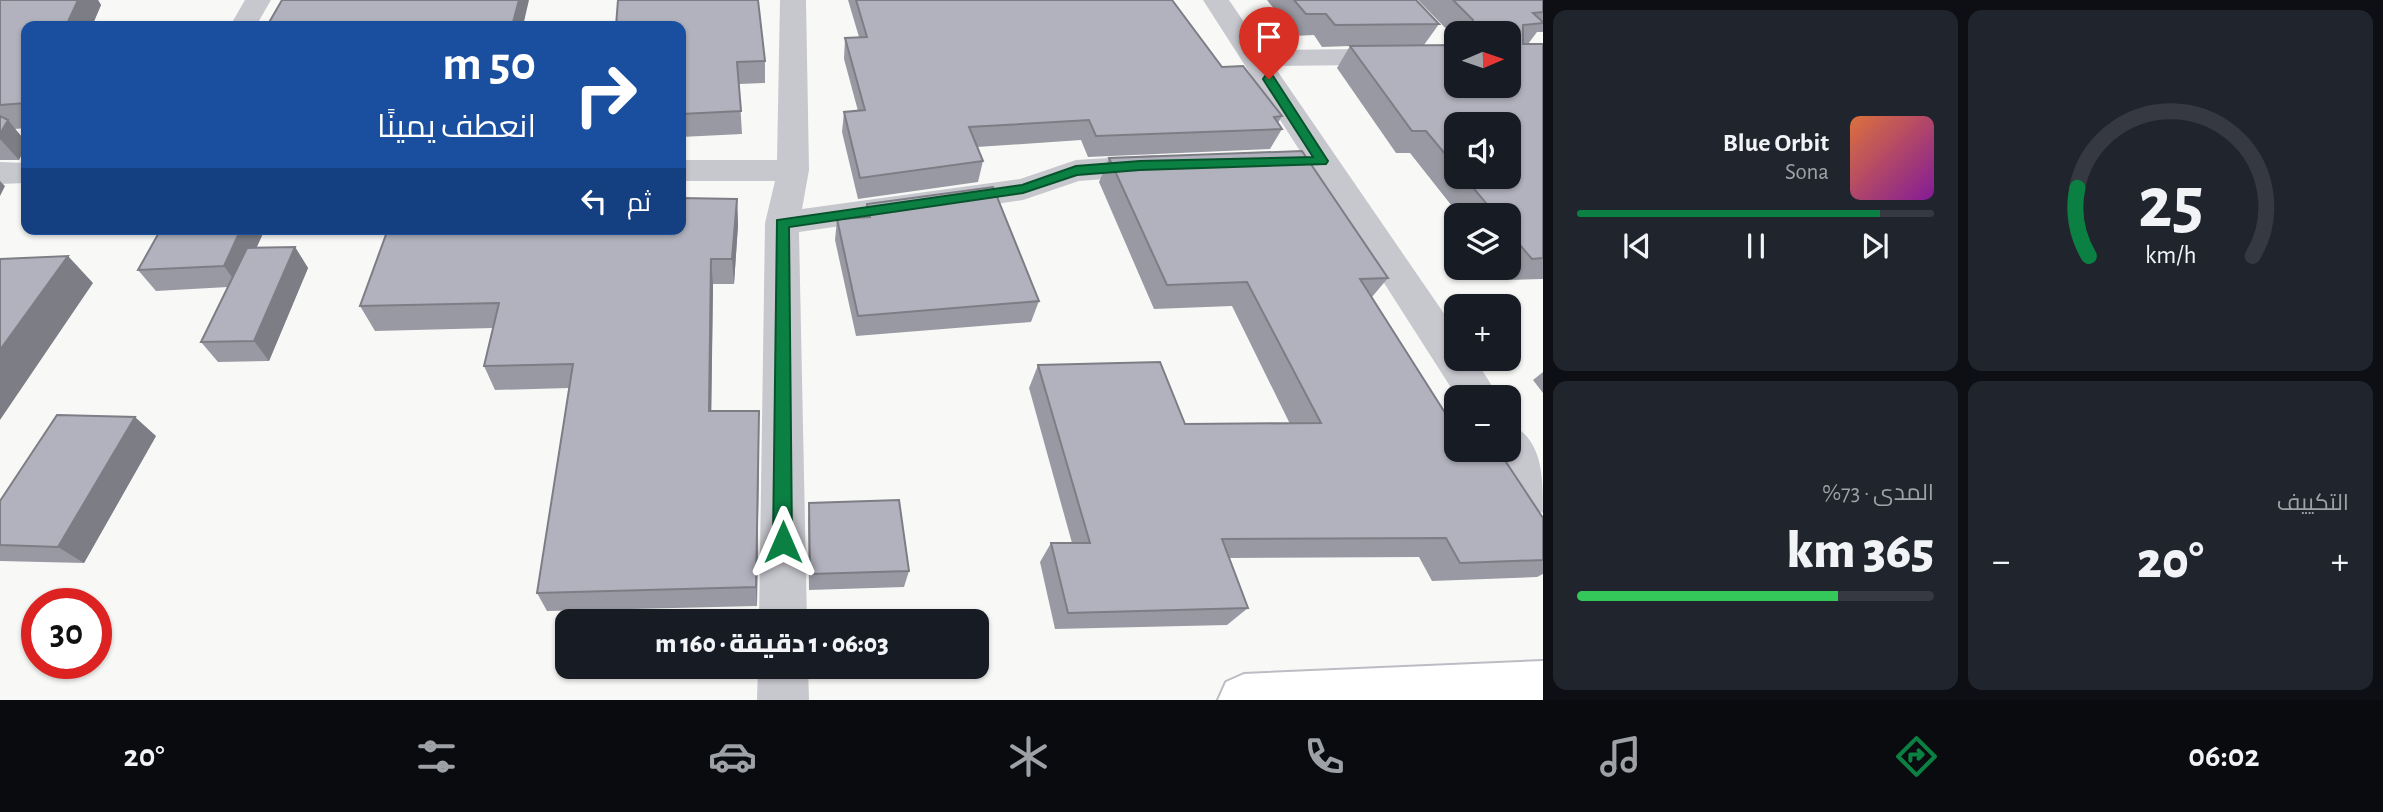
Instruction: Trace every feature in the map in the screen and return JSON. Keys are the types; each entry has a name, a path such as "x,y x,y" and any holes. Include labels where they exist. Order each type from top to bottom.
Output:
{"street":[{"path":"246,21 258,0"},
{"path":"783,609 782,223 793,170 793,0"},
{"path":"1216,0 1471,385"},
{"path":"1426,28 1444,45"},
{"path":"1256,58 1444,56"},
{"path":"1224,164 1322,161"},
{"path":"782,223 1023,189 1076,171 1182,164"},
{"path":"686,171 793,170"},
{"path":"0,173 21,173"},
{"path":"1521,460 1543,493"},
{"path":"783,679 783,700"},
{"path":"1244,700 1543,686"}],"building":[{"path":"0,0 78,0 68,21 21,21 21,103 0,105"},
{"path":"282,0 519,0 513,21 270,21"},
{"path":"618,0 758,0 765,61 737,62 741,111 686,114 686,21 616,21"},
{"path":"856,0 1172,0 1222,67 1243,66 1282,116 1274,117 1282,129 1096,136 1089,120 969,127 983,161 860,178 844,112 865,110 845,38 867,37"},
{"path":"1294,0 1416,0 1439,24 1335,25 1326,14 1306,14"},
{"path":"1453,0 1543,0 1543,12 1533,13 1543,23 1523,25 1523,44 1543,44 1543,258 1532,259 1521,246 1521,203 1486,203 1474,189 1521,189 1521,112 1444,112 1444,153 1426,131 1412,131 1350,46 1444,45 1444,98 1521,98 1521,21 1473,20"},
{"path":"0,116 8,120 0,134"},
{"path":"1302,151 1388,278 1360,279 1444,411 1444,462 1506,462 1543,518 1543,560 1460,563 1446,538 1222,539 1248,608 1068,613 1051,543 1090,543 1038,365 1160,362 1185,424 1321,423 1247,282 1167,285 1109,158"},
{"path":"993,187 1039,301 858,316 837,219 870,217 867,204"},
{"path":"686,198 737,199 732,259 711,259 709,411 759,411 756,587 537,593 573,364 484,366 499,303 360,306 386,235 686,235"},
{"path":"158,235 238,235 224,266 138,270"},
{"path":"295,247 254,341 201,342 247,248"},
{"path":"68,256 0,350 0,259"},
{"path":"57,415 135,417 58,547 0,545 0,501"},
{"path":"899,500 909,571 810,574 809,503"}],"route":[{"path":"783,542 782,223 1023,189 1076,171 1140,166 1322,161 1269,79"}]}
